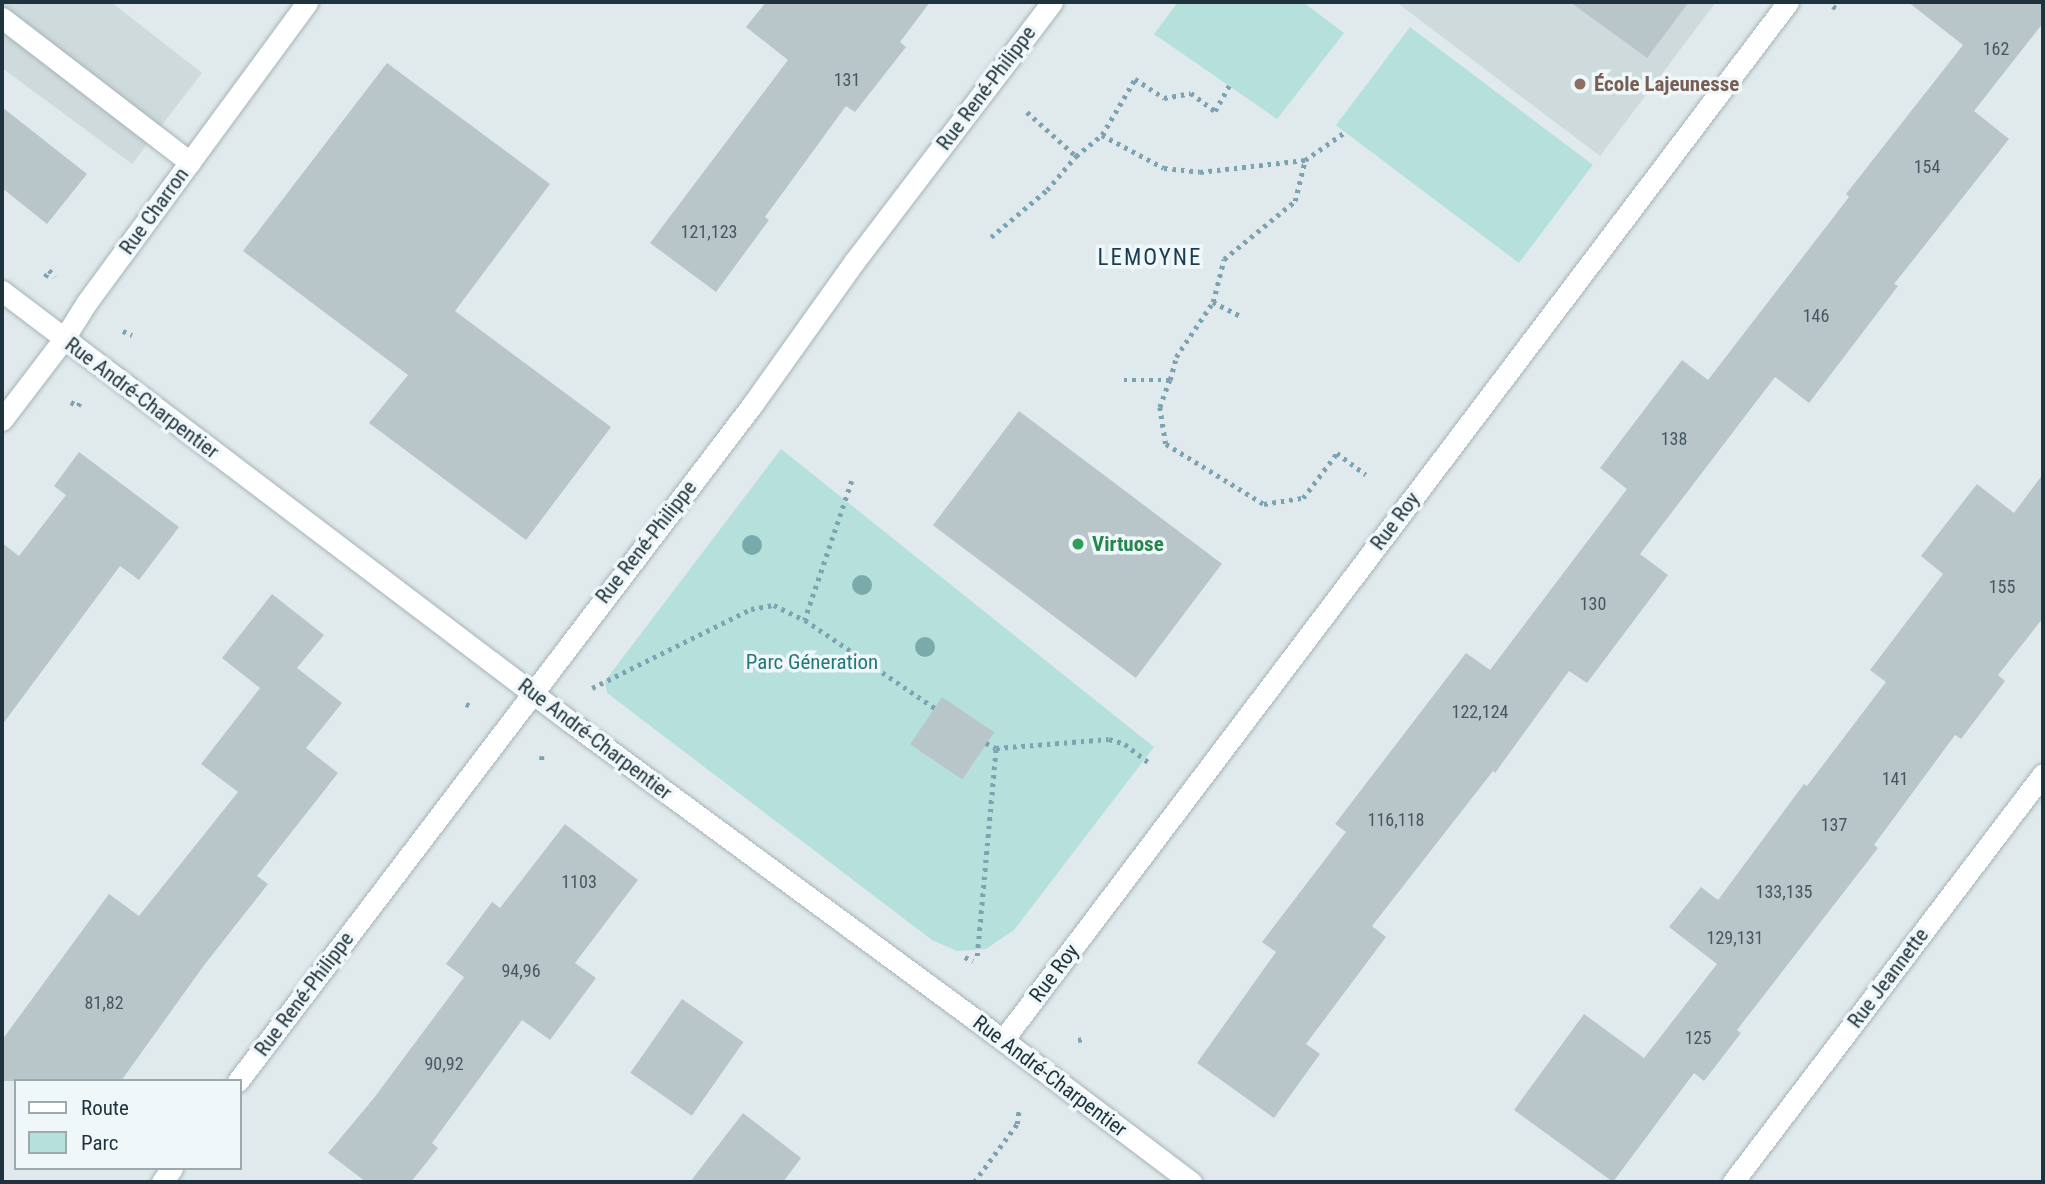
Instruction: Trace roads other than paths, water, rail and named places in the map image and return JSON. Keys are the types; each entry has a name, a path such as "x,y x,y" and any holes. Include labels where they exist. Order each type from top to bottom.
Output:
{"street":[{"name":"Rue Charron","path":"2,420 63,340 307,2"},
{"name":"Rue René-Philippe","path":"240,1079 752,405 854,262 1052,2"},
{"name":"Rue Roy","path":"1003,1040 1788,2"},
{"path":"2,18 190,162"},
{"name":"Rue André-Charpentier","path":"2,291 63,340 532,692 1191,1182"},
{"name":"Rue Jeannette","path":"1733,1182 2043,774"}],"place":[{"name":"École Lajeunesse","path":"1580,84"},
{"name":"Virtuose","path":"1078,544"}],"district":[{"name":"LEMOYNE","path":"1150,258"}],"park label":[{"name":"Parc Géneration","path":"812,662"}]}
